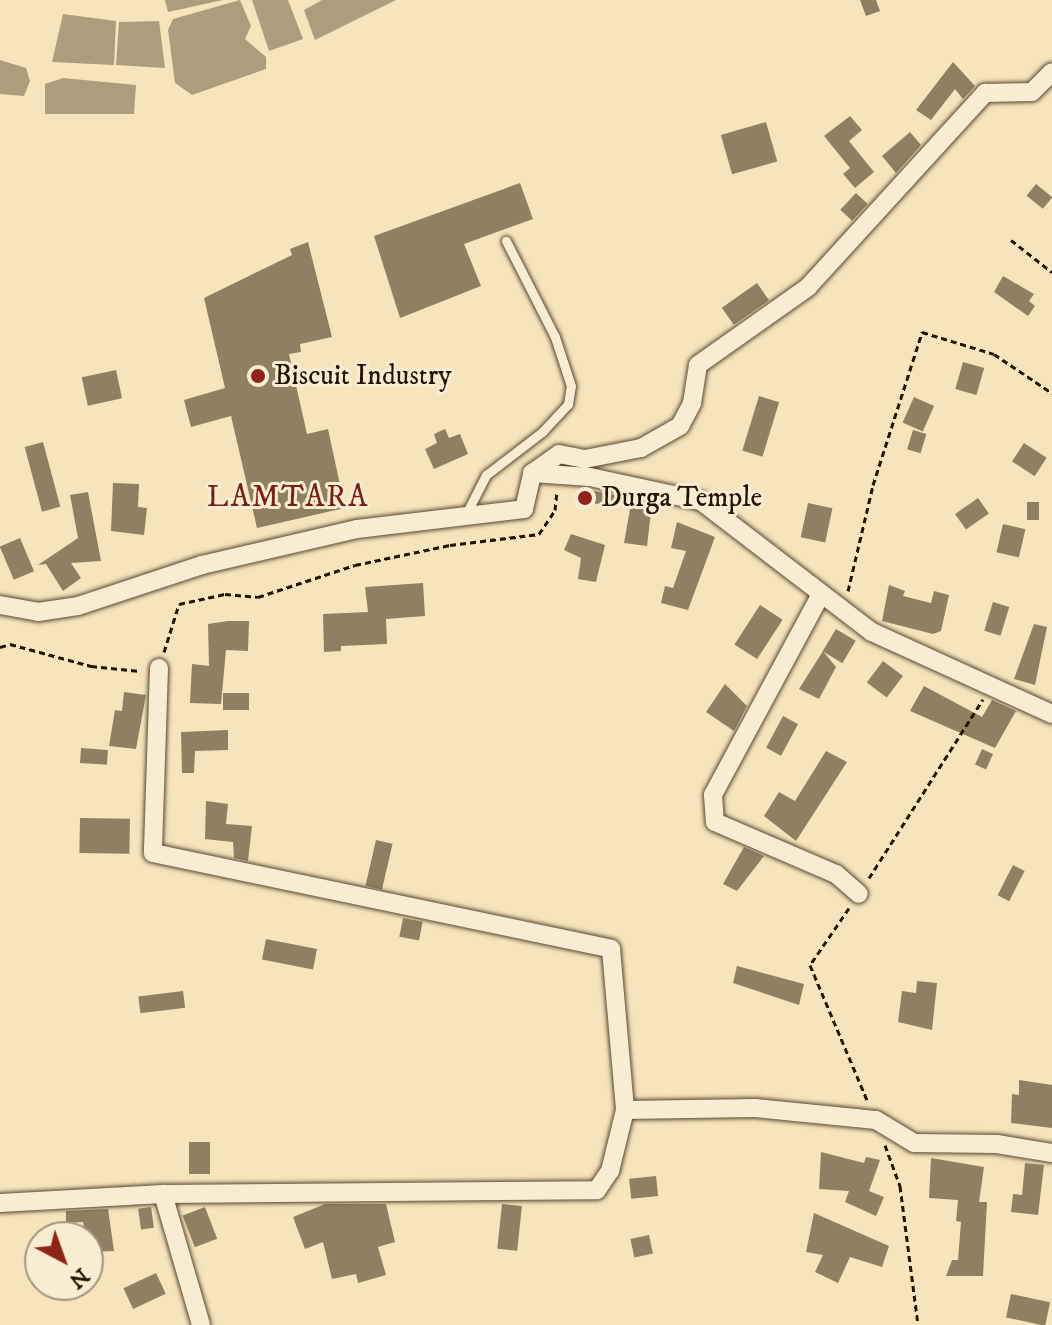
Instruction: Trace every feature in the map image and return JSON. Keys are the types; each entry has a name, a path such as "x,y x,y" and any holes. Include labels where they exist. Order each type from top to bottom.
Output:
{"street":[{"path":"0,605 38,612 78,606 202,565 357,529 524,509 532,473 559,454 585,459 641,448 680,426 692,403 698,365 808,287 985,93 1032,92 1052,72"},
{"path":"532,473 590,477 701,501 844,614 1052,714"},
{"path":"820,596 713,795 715,822 836,874 859,894"},
{"path":"0,1203 163,1194 597,1190 610,1171 625,1110 611,949 153,853 159,668"},
{"path":"625,1110 755,1108 876,1120 914,1143 997,1144 1052,1153"},
{"path":"163,1194 201,1325"}],"lane":[{"path":"466,514 486,475 542,432 568,404 571,386 555,337 506,241"}],"path":[{"path":"1011,240 1052,272"},
{"path":"844,614 873,485 922,332 994,354 1052,393"},
{"path":"0,647 10,644 132,673 159,668 179,604 225,594 258,597 355,565 450,545 539,534 555,510 558,475"},
{"path":"918,1325 900,1186 876,1120 810,965 991,687"}],"shaded area":[{"path":"165,0 223,0 168,12"},
{"path":"240,0 251,26 245,39 266,57 266,69 192,95 175,83 168,30 173,19"},
{"path":"252,0 288,0 303,39 269,51"},
{"path":"322,0 396,0 315,40 304,10"},
{"path":"63,14 116,21 114,65 52,62"},
{"path":"159,21 165,68 116,65 119,22"},
{"path":"0,60 26,68 30,81 24,96 0,94"},
{"path":"63,78 136,85 134,114 45,114 45,84"}],"building":[{"path":"860,0 876,0 880,11 866,16"},
{"path":"953,62 975,86 963,99 955,89 931,120 916,110"},
{"path":"850,116 862,130 849,141 874,172 855,188 843,174 850,168 824,136"},
{"path":"766,122 777,161 732,174 721,135"},
{"path":"910,132 921,145 896,173 882,156"},
{"path":"520,183 533,219 464,244 481,286 400,318 374,236"},
{"path":"1036,184 1052,197 1043,209 1027,196"},
{"path":"856,193 868,204 852,221 840,210"},
{"name":"Biscuit Industry","path":"308,242 332,337 300,344 301,352 289,354 307,434 328,429 345,508 257,528 231,416 191,427 184,400 225,388 204,298 292,255 290,249"},
{"path":"1003,276 1034,294 1029,301 1035,306 1028,316 994,292"},
{"path":"757,283 769,300 734,325 722,308"},
{"path":"963,362 984,368 976,395 955,389"},
{"path":"116,370 122,398 88,406 82,377"},
{"path":"759,396 779,402 762,457 742,451"},
{"path":"914,397 934,406 923,432 903,423"},
{"path":"445,429 449,438 460,434 468,454 434,469 425,449 437,443 434,434"},
{"path":"913,430 926,434 921,453 907,449"},
{"path":"43,442 60,507 42,512 25,447"},
{"path":"1024,443 1047,458 1035,476 1012,461"},
{"path":"113,483 139,484 138,507 147,508 144,535 111,531"},
{"path":"594,491 621,496 621,501 595,504"},
{"path":"88,492 101,561 71,563 81,578 63,591 46,564 38,565 78,538 70,495"},
{"path":"632,498 652,503 647,546 624,543"},
{"path":"978,498 989,514 966,530 955,514"},
{"path":"1027,502 1039,502 1039,520 1027,520"},
{"path":"808,503 832,508 825,542 801,537"},
{"path":"677,522 715,537 688,610 661,603 665,586 673,588 686,551 671,548"},
{"path":"1003,524 1025,529 1019,557 996,552"},
{"path":"571,534 605,545 596,582 578,579 581,558 564,550"},
{"path":"20,538 34,571 14,580 0,546"},
{"path":"423,583 425,616 386,619 387,644 341,646 341,651 324,652 323,614 368,612 365,587"},
{"path":"889,585 905,591 903,596 931,603 934,591 949,595 941,631 933,634 882,621"},
{"path":"993,602 1009,607 1000,636 984,631"},
{"path":"760,605 783,620 757,659 734,644"},
{"path":"249,621 248,651 226,650 221,704 190,703 192,664 209,666 208,624"},
{"path":"1034,624 1047,627 1035,685 1014,679"},
{"path":"836,629 856,641 842,663 823,651"},
{"path":"823,651 836,667 819,699 799,689"},
{"path":"883,661 903,676 887,698 867,683"},
{"path":"725,684 747,706 734,731 706,712"},
{"path":"924,686 982,717 992,700 1016,711 995,748 910,711"},
{"path":"124,692 146,695 136,749 109,746 115,710 122,711"},
{"path":"223,693 249,693 249,710 223,710"},
{"path":"783,716 798,724 781,756 766,748"},
{"path":"228,730 228,750 195,751 194,773 182,773 181,732"},
{"path":"81,748 108,750 107,765 80,763"},
{"path":"982,749 993,754 986,769 975,765"},
{"path":"826,751 847,762 796,841 764,816 779,792 795,801"},
{"path":"206,801 228,804 226,824 252,826 248,861 234,858 233,842 205,839"},
{"path":"80,818 130,819 129,854 79,853"},
{"path":"376,840 393,844 382,890 365,886"},
{"path":"744,847 764,856 737,891 723,884"},
{"path":"1013,865 1025,871 1009,901 998,895"},
{"path":"403,918 423,922 419,940 399,937"},
{"path":"266,939 317,949 313,970 262,960"},
{"path":"737,966 804,984 799,1005 733,983"},
{"path":"917,981 937,983 932,1030 898,1022 902,991 916,993"},
{"path":"183,991 185,1008 140,1013 138,996"},
{"path":"1019,1080 1052,1085 1052,1128 1011,1123 1012,1094 1019,1095"},
{"path":"189,1142 210,1142 210,1174 189,1174"},
{"path":"821,1152 864,1163 866,1157 880,1160 869,1191 884,1197 876,1216 845,1202 849,1191 819,1189"},
{"path":"931,1158 984,1167 979,1202 987,1202 983,1276 946,1276 952,1260 958,1260 961,1222 956,1221 958,1200 929,1198"},
{"path":"1025,1163 1044,1165 1038,1215 1011,1212 1013,1194 1022,1195"},
{"path":"656,1176 658,1196 631,1199 629,1179"},
{"path":"325,1204 386,1204 395,1242 378,1247 386,1275 358,1283 356,1274 332,1279 323,1242 305,1249 293,1217"},
{"path":"502,1204 522,1206 517,1251 497,1249"},
{"path":"151,1207 154,1228 141,1230 138,1209"},
{"path":"205,1207 217,1239 195,1247 183,1216"},
{"path":"108,1209 114,1251 104,1251 104,1221 66,1221 66,1211"},
{"path":"814,1213 889,1246 882,1267 850,1257 838,1283 815,1272 823,1255 806,1252"},
{"path":"649,1235 653,1254 634,1258 630,1239"},
{"path":"156,1273 166,1294 133,1309 123,1288"},
{"path":"1011,1294 1050,1302 1045,1325 1006,1317"}],"place":[{"name":"Biscuit Industry","path":"258,376"},
{"name":"Durga Temple","path":"585,498"}],"district":[{"name":"LAMTARA","path":"288,498"}]}
